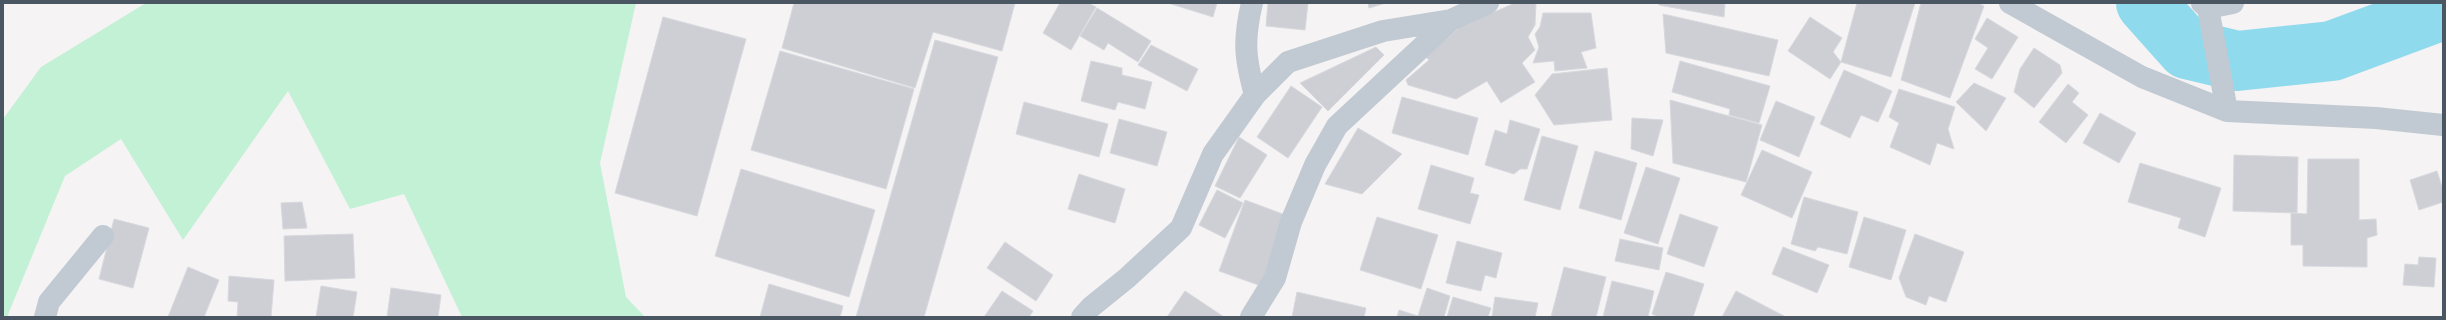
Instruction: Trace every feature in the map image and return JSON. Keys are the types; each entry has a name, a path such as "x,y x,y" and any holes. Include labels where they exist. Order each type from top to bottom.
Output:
{"street":[{"path":"1252,3 1245,45 1247,64 1256,95"},
{"path":"1082,317 1090,307 1127,278 1180,228 1213,154 1256,95 1288,62 1383,31 1451,20 1488,3"},
{"path":"2010,3 2142,77 2227,111 2376,118 2443,125"},
{"path":"2227,111 2205,5 2233,3"},
{"path":"1251,317 1275,278 1290,222 1315,166 1337,126 1451,20"},
{"path":"44,317 49,302 103,236"}],"green space":[{"path":"146,3 636,3 600,163 626,297 645,317 462,317 404,194 350,209 288,91 183,240 121,139 65,176 7,317 3,317 3,119 41,67"}],"building":[{"path":"794,3 1015,3 1002,51 933,32 915,88 782,48"},
{"path":"1060,3 1088,3 1096,7 1071,50 1043,33"},
{"path":"1168,3 1217,3 1213,17"},
{"path":"1268,3 1308,3 1305,30 1266,26"},
{"path":"1368,3 1386,3 1369,8"},
{"path":"1515,3 1536,3 1535,25 1528,37 1535,50 1522,63 1535,82 1501,103 1487,81 1456,99 1408,85 1406,80 1429,60 1426,57 1483,7 1492,13"},
{"path":"1658,3 1725,3 1724,17 1659,5"},
{"path":"1857,3 1915,3 1891,77 1841,62"},
{"path":"1921,3 1978,3 1984,6 1950,98 1901,80"},
{"path":"1097,8 1151,41 1138,62 1108,43 1104,50 1080,36"},
{"path":"1543,13 1591,13 1596,48 1581,52 1587,68 1555,71 1554,61 1533,63 1539,47 1535,34 1540,27"},
{"path":"1663,14 1778,40 1769,76 1666,53"},
{"path":"663,17 746,39 697,216 615,193"},
{"path":"1810,17 1842,38 1833,52 1841,62 1830,79 1788,51"},
{"path":"1987,18 2018,37 1992,79 1975,69 1988,48 1975,39"},
{"path":"935,40 998,57 924,317 856,317"},
{"path":"1151,45 1198,69 1187,91 1138,65"},
{"path":"1376,47 1384,55 1328,111 1300,83"},
{"path":"2034,48 2060,65 2062,73 2034,108 2014,92 2020,69"},
{"path":"780,51 914,89 886,189 751,150"},
{"path":"1091,61 1122,68 1122,75 1152,82 1145,109 1118,102 1115,110 1081,101"},
{"path":"1680,61 1770,86 1759,123 1729,115 1730,109 1672,92"},
{"path":"1607,68 1612,120 1554,125 1535,95 1552,74"},
{"path":"1844,70 1892,91 1878,122 1861,115 1850,138 1820,124"},
{"path":"1974,83 2006,98 1986,131 1956,102"},
{"path":"2068,84 2079,93 2072,102 2088,115 2066,143 2039,122"},
{"path":"1291,86 1322,107 1288,158 1257,137"},
{"path":"1899,89 1955,107 1948,129 1954,149 1937,143 1930,165 1890,147 1899,123 1889,117"},
{"path":"1402,97 1478,118 1468,155 1392,133"},
{"path":"1670,100 1762,125 1746,182 1673,163"},
{"path":"1776,101 1815,117 1799,157 1760,140"},
{"path":"1024,102 1108,124 1099,157 1016,134"},
{"path":"2100,113 2136,133 2119,163 2083,143"},
{"path":"1632,118 1663,120 1653,156 1631,149"},
{"path":"1119,119 1167,132 1157,166 1110,153"},
{"path":"1510,120 1540,129 1527,169 1520,169 1514,174 1485,165 1495,130 1507,134"},
{"path":"1358,128 1402,154 1362,194 1325,184"},
{"path":"1542,136 1578,146 1560,210 1524,200"},
{"path":"1239,137 1267,155 1240,198 1215,186"},
{"path":"1762,150 1812,172 1792,218 1741,195"},
{"path":"1595,151 1637,163 1621,220 1579,208"},
{"path":"2234,155 2298,157 2297,213 2233,211"},
{"path":"2308,159 2359,159 2359,220 2376,219 2377,235 2367,238 2367,267 2303,266 2303,245 2291,245 2291,213 2307,214"},
{"path":"2140,163 2221,188 2205,237 2178,228 2181,218 2128,202"},
{"path":"1431,165 1474,178 1470,193 1479,195 1470,224 1418,209"},
{"path":"1646,167 1680,178 1658,244 1624,233"},
{"path":"741,169 875,210 849,297 715,256"},
{"path":"2437,171 2443,190 2443,202 2419,210 2410,180"},
{"path":"1079,174 1125,189 1115,223 1068,209"},
{"path":"1217,190 1243,203 1225,238 1199,225"},
{"path":"1804,197 1858,212 1847,254 1818,247 1815,251 1791,244"},
{"path":"1245,200 1288,216 1264,287 1219,271"},
{"path":"302,202 307,228 283,229 281,203"},
{"path":"1680,214 1718,227 1704,267 1667,254"},
{"path":"1377,217 1438,235 1421,289 1360,270"},
{"path":"1864,217 1906,230 1891,280 1849,267"},
{"path":"114,219 149,228 133,288 99,279"},
{"path":"353,234 355,278 285,281 284,236"},
{"path":"1915,234 1964,252 1946,302 1929,296 1926,305 1906,297 1899,278"},
{"path":"1620,239 1663,248 1659,270 1615,261"},
{"path":"1457,241 1502,253 1496,278 1485,275 1481,291 1446,283"},
{"path":"1005,242 1053,275 1036,301 987,268"},
{"path":"1783,247 1829,265 1817,293 1772,274"},
{"path":"2419,257 2436,258 2434,287 2403,285 2405,264 2418,265"},
{"path":"188,267 219,280 204,317 168,317"},
{"path":"1564,267 1606,277 1596,317 1551,317"},
{"path":"1666,272 1704,284 1693,317 1659,317 1652,314"},
{"path":"229,276 274,280 271,317 237,317 238,302 228,301"},
{"path":"1612,281 1654,291 1648,317 1603,317"},
{"path":"769,284 843,306 840,317 760,317"},
{"path":"321,286 357,292 353,317 316,317"},
{"path":"391,288 441,295 438,317 387,317"},
{"path":"1427,288 1450,296 1444,317 1397,317 1399,310 1418,316"},
{"path":"1002,291 1033,311 1029,317 984,317"},
{"path":"1185,291 1224,317 1167,317"},
{"path":"1736,291 1786,317 1722,317"},
{"path":"1297,292 1366,308 1364,317 1292,317"},
{"path":"1453,297 1491,308 1488,317 1447,317"},
{"path":"1495,297 1538,303 1535,317 1492,317"}],"waterway":[{"path":"2146,3 2187,49 2237,61 2332,51 2443,10"}]}
